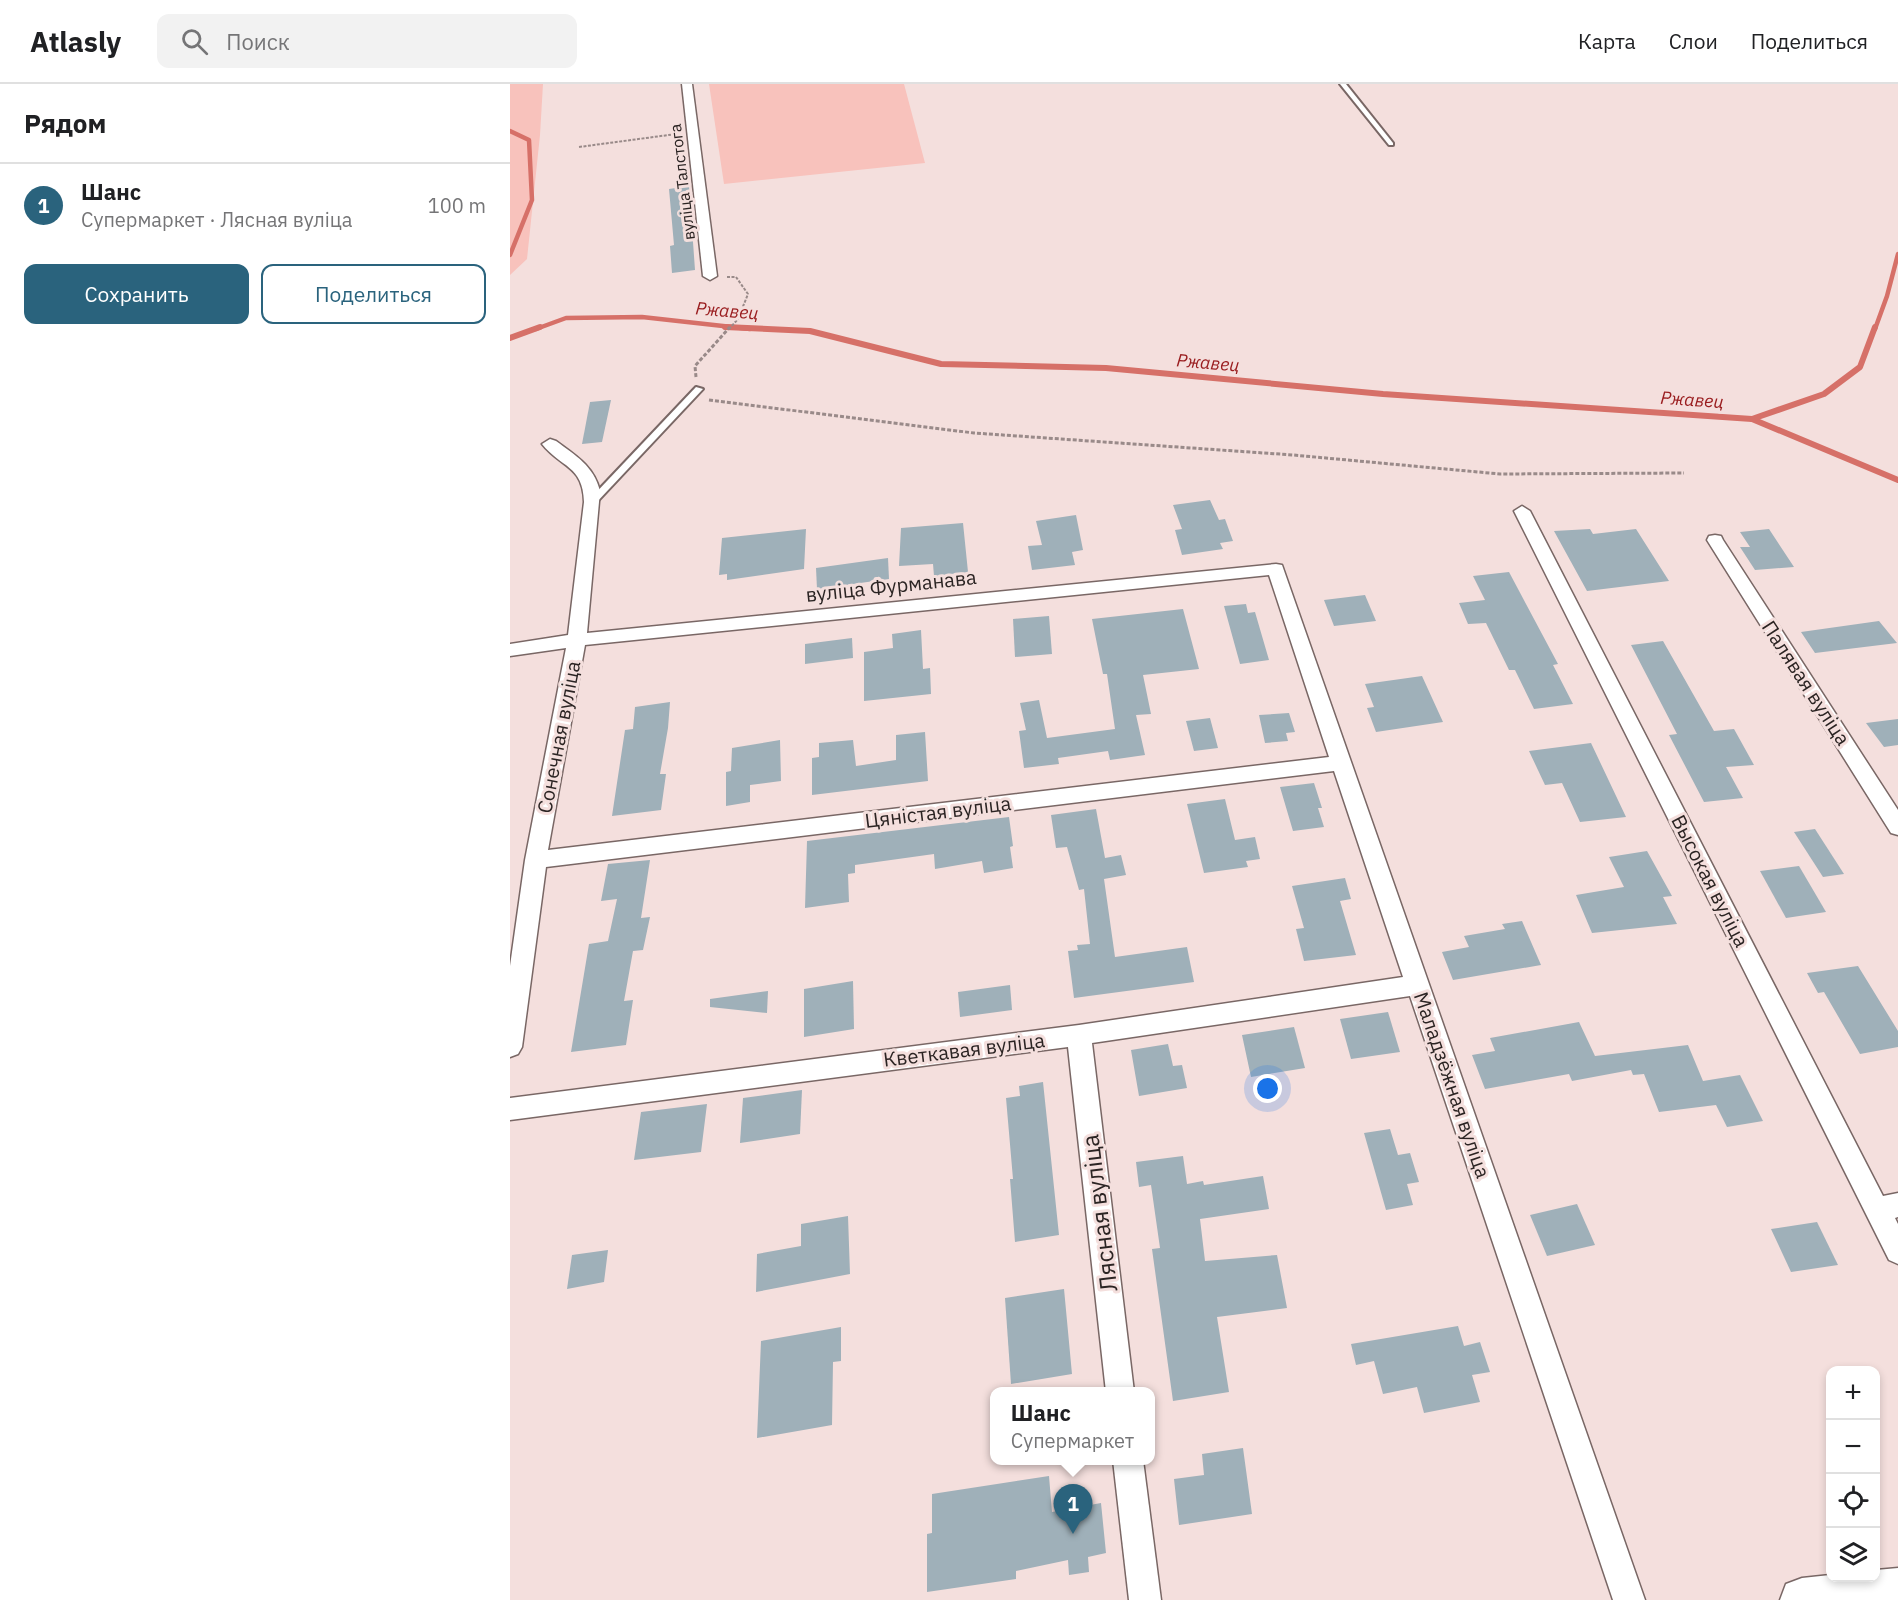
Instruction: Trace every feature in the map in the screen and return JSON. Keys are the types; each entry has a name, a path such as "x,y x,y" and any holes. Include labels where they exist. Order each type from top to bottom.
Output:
{"main road":[{"path":"1802,1600 1898,1590"}],"street":[{"name":"вуліца Талстога","path":"687,84 710,276"},
{"name":"Сонечная вуліца","path":"510,1047 536,860 577,640 593,490 589,476 550,444"},
{"name":"Высокая вуліца","path":"1522,511 1887,1207 1898,1251"},
{"name":"Палявая вуліца","path":"1715,540 1898,826"},
{"name":"вуліца Фурманава","path":"510,650 577,640 1276,569"},
{"name":"Маладзёжная вуліца","path":"1276,569 1629,1600"},
{"name":"Цяністая вуліца","path":"536,860 1341,763"},
{"name":"Кветкавая вуліца","path":"510,1109 1079,1035 1417,985"},
{"name":"Лясная вуліца","path":"1079,1035 1119,1387"},
{"path":"1128,1465 1144,1600"}],"lane":[{"path":"1343,84 1391,144"},
{"path":"592,502 699,389"}],"path":[{"path":"579,147 693,132"},
{"path":"699,389 695,366 735,322 748,294 736,277 710,276"},
{"path":"690,398 974,433 1293,455 1500,474 1684,473"}],"shaded area":[{"path":"510,84 543,84 527,259 510,275"},
{"path":"709,84 904,84 925,163 724,184"}],"building":[{"path":"689,186 695,270 672,273 670,246 674,245 669,189"},
{"path":"611,400 602,442 582,444 590,402"},
{"path":"1210,500 1219,520 1225,519 1233,541 1220,543 1223,549 1182,555 1175,530 1182,529 1173,505"},
{"path":"1076,515 1083,550 1072,552 1075,565 1032,570 1028,546 1042,545 1036,521"},
{"path":"963,523 968,572 934,576 933,564 899,566 901,528"},
{"path":"806,529 804,569 727,580 727,574 719,575 722,538"},
{"path":"1590,529 1593,534 1636,529 1669,581 1587,591 1554,531"},
{"path":"1769,529 1794,567 1755,570 1740,547 1750,547 1740,532"},
{"path":"888,558 889,579 817,589 816,568"},
{"path":"1509,572 1558,664 1553,665 1573,704 1534,709 1515,670 1509,670 1486,623 1468,624 1459,603 1485,600 1473,576"},
{"path":"1365,595 1376,621 1334,626 1324,600"},
{"path":"1246,604 1248,613 1255,612 1269,660 1240,664 1224,606"},
{"path":"1183,609 1199,669 1143,675 1151,714 1136,715 1145,755 1110,760 1108,751 1058,758 1059,764 1024,768 1019,731 1026,730 1020,703 1039,700 1047,738 1115,729 1107,674 1103,674 1092,619"},
{"path":"1049,616 1052,654 1015,657 1013,619"},
{"path":"1879,621 1897,643 1815,653 1801,632"},
{"path":"921,630 923,669 930,668 931,694 864,701 864,652 893,648 892,634"},
{"path":"852,638 853,658 805,664 805,644"},
{"path":"1663,641 1714,731 1734,729 1754,765 1726,767 1743,798 1704,802 1669,735 1677,734 1631,645"},
{"path":"1422,676 1443,722 1376,732 1367,708 1374,707 1365,684"},
{"path":"670,702 660,774 666,774 661,810 612,816 625,730 633,729 635,707"},
{"path":"1289,713 1295,732 1286,733 1288,741 1265,743 1259,715"},
{"path":"1210,718 1218,748 1194,751 1186,721"},
{"path":"1898,719 1898,745 1884,747 1866,723"},
{"path":"925,732 928,781 812,795 812,758 819,757 819,743 853,740 856,766 896,760 896,735"},
{"path":"780,740 781,781 750,785 750,802 726,806 726,772 731,771 732,748"},
{"path":"1591,743 1626,817 1580,822 1562,783 1545,785 1529,751"},
{"path":"1314,783 1322,808 1318,808 1324,827 1293,831 1280,787"},
{"path":"1225,799 1235,840 1255,837 1260,859 1246,861 1248,867 1204,873 1187,804"},
{"path":"1096,809 1105,858 1121,855 1126,875 1104,879 1115,957 1187,947 1194,982 1074,998 1068,951 1078,950 1077,945 1090,944 1084,889 1079,890 1067,847 1056,848 1051,815"},
{"path":"1009,817 1013,868 984,873 982,861 935,869 934,854 855,865 855,873 848,874 849,902 805,908 807,841"},
{"path":"1815,829 1844,874 1823,877 1794,832"},
{"path":"1647,851 1672,896 1663,897 1677,924 1592,933 1576,895 1624,887 1609,857"},
{"path":"650,860 641,918 650,917 643,950 633,951 624,1001 633,1000 626,1045 571,1052 589,944 608,941 617,899 601,901 608,864"},
{"path":"1799,866 1826,912 1786,918 1760,871"},
{"path":"1345,878 1351,899 1340,901 1356,955 1304,961 1296,929 1304,928 1292,886"},
{"path":"1522,921 1541,965 1453,980 1442,952 1469,947 1464,936 1505,929 1502,924"},
{"path":"1858,966 1898,1031 1898,1047 1860,1054 1824,992 1818,993 1807,973"},
{"path":"853,981 854,1029 804,1037 804,989"},
{"path":"1010,985 1012,1010 960,1017 958,992"},
{"path":"768,991 767,1013 710,1007 710,999"},
{"path":"1388,1012 1400,1052 1351,1059 1340,1019"},
{"path":"1579,1022 1595,1056 1688,1045 1703,1081 1740,1075 1763,1121 1727,1127 1716,1105 1659,1112 1644,1074 1633,1075 1631,1070 1572,1081 1569,1074 1485,1089 1472,1055 1495,1051 1490,1038"},
{"path":"1294,1027 1305,1068 1251,1077 1242,1035"},
{"path":"1168,1044 1173,1066 1182,1065 1187,1088 1139,1096 1131,1050"},
{"path":"1043,1082 1059,1235 1015,1242 1010,1179 1013,1179 1006,1098 1020,1096 1019,1086"},
{"path":"802,1090 800,1134 740,1143 743,1098"},
{"path":"707,1104 701,1152 634,1160 641,1112"},
{"path":"1390,1129 1398,1155 1410,1153 1419,1182 1407,1184 1413,1205 1386,1210 1364,1133"},
{"path":"1183,1156 1187,1184 1203,1181 1204,1185 1263,1176 1269,1209 1200,1219 1205,1261 1277,1255 1287,1308 1217,1317 1229,1392 1173,1401 1152,1249 1160,1248 1151,1185 1139,1187 1136,1162"},
{"path":"1577,1204 1595,1245 1547,1256 1530,1215"},
{"path":"848,1216 850,1274 756,1292 757,1254 801,1246 801,1224"},
{"path":"1817,1222 1838,1265 1791,1272 1771,1229"},
{"path":"608,1250 604,1282 567,1289 572,1255"},
{"path":"1064,1289 1072,1374 1011,1384 1005,1298"},
{"path":"1458,1326 1464,1346 1480,1342 1490,1372 1472,1375 1480,1402 1424,1413 1417,1387 1383,1394 1374,1361 1356,1365 1351,1344"},
{"path":"841,1327 841,1361 833,1362 832,1425 757,1438 761,1341"},
{"path":"1243,1448 1252,1514 1179,1525 1174,1479 1204,1475 1202,1454"},
{"path":"1049,1476 1052,1512 1101,1503 1106,1553 1088,1557 1089,1572 1069,1575 1068,1560 1016,1571 1016,1579 927,1592 927,1534 932,1533 932,1494"}],"waterway":[{"name":"Ржавец","path":"510,131 529,140 532,200 510,255"},
{"path":"1875,329 1898,254"},
{"name":"Ржавец","path":"536,329 566,318 642,317 737,328"},
{"name":"Ржавец","path":"510,338 540,327"},
{"name":"Ржавец","path":"725,327 737,328"},
{"path":"1752,419 1824,394 1860,367 1875,327"},
{"name":"Ржавец","path":"737,328 810,331 941,364 1106,368 1383,394 1752,419"},
{"name":"Ржавец","path":"737,328 750,329"},
{"name":"Ржавец","path":"1752,419 1898,480"}],"place":[{"name":"Шанс","path":"1073,1534"}]}
